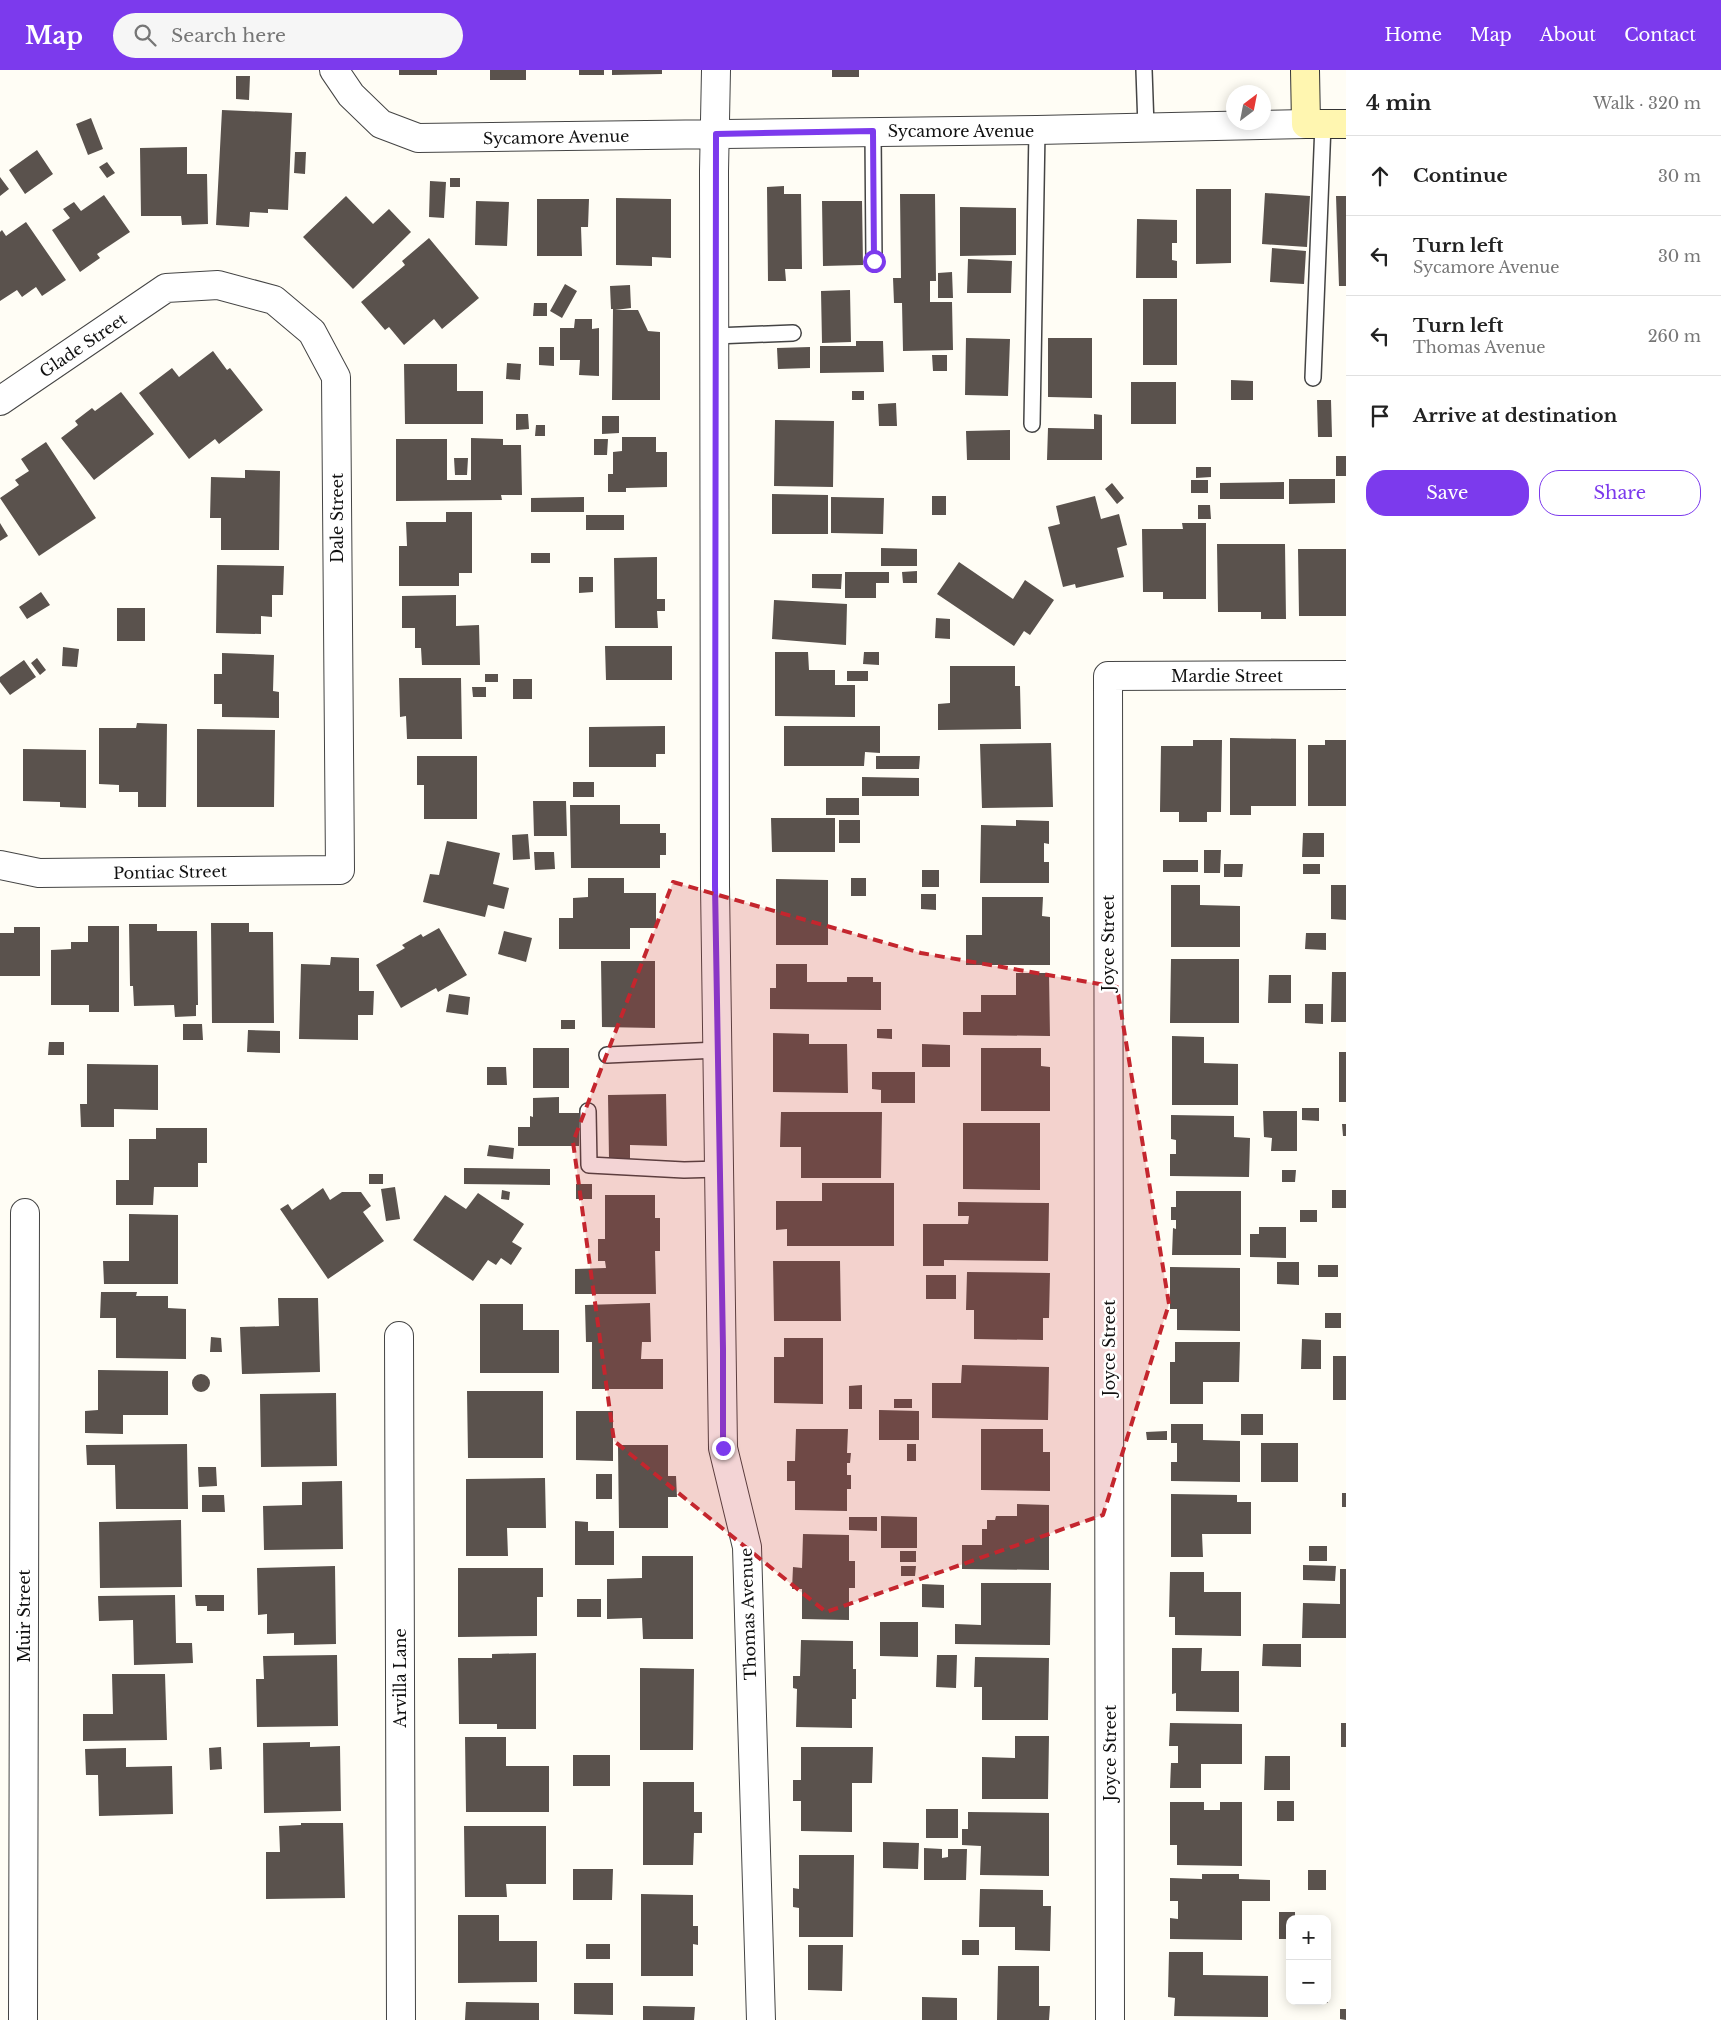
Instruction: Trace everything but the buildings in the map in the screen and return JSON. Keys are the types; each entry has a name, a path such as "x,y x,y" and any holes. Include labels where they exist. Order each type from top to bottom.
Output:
{"street":[{"name":"Sycamore Avenue","path":"334,70 351,95 381,124 418,138 1037,130 1325,124"},
{"name":"Thomas Avenue","path":"716,70 715,886 723,1448 747,1547 761,2020"},
{"path":"1306,70 1325,124"},
{"name":"Dale Street","path":"166,288 218,284 274,300 312,332 336,377 340,870"},
{"name":"Glade Street","path":"0,401 166,288"},
{"name":"Mardie Street","path":"1108,676 1346,675"},
{"name":"Joyce Street","path":"1108,676 1110,2020"},
{"name":"Pontiac Street","path":"0,865 39,873 340,870"},
{"name":"Muir Street","path":"23,2020 26,1212"},
{"name":"Arvilla Lane","path":"399,1336 401,2020"}],"lane":[{"path":"1144,70 1146,127"},
{"path":"1313,378 1325,124"},
{"path":"1032,424 1037,130"},
{"path":"873,131 874,261"},
{"path":"715,336 793,333"},
{"path":"607,1055 718,1050"},
{"path":"588,1111 589,1165 684,1170 720,1169"}],"highlighted area":[{"path":"673,882 921,953 1117,987 1169,1304 1103,1515 826,1612 614,1441 573,1142"}],"route":[{"path":"723,1448 715,886 714,166 716,134 873,131 874,261"}]}
